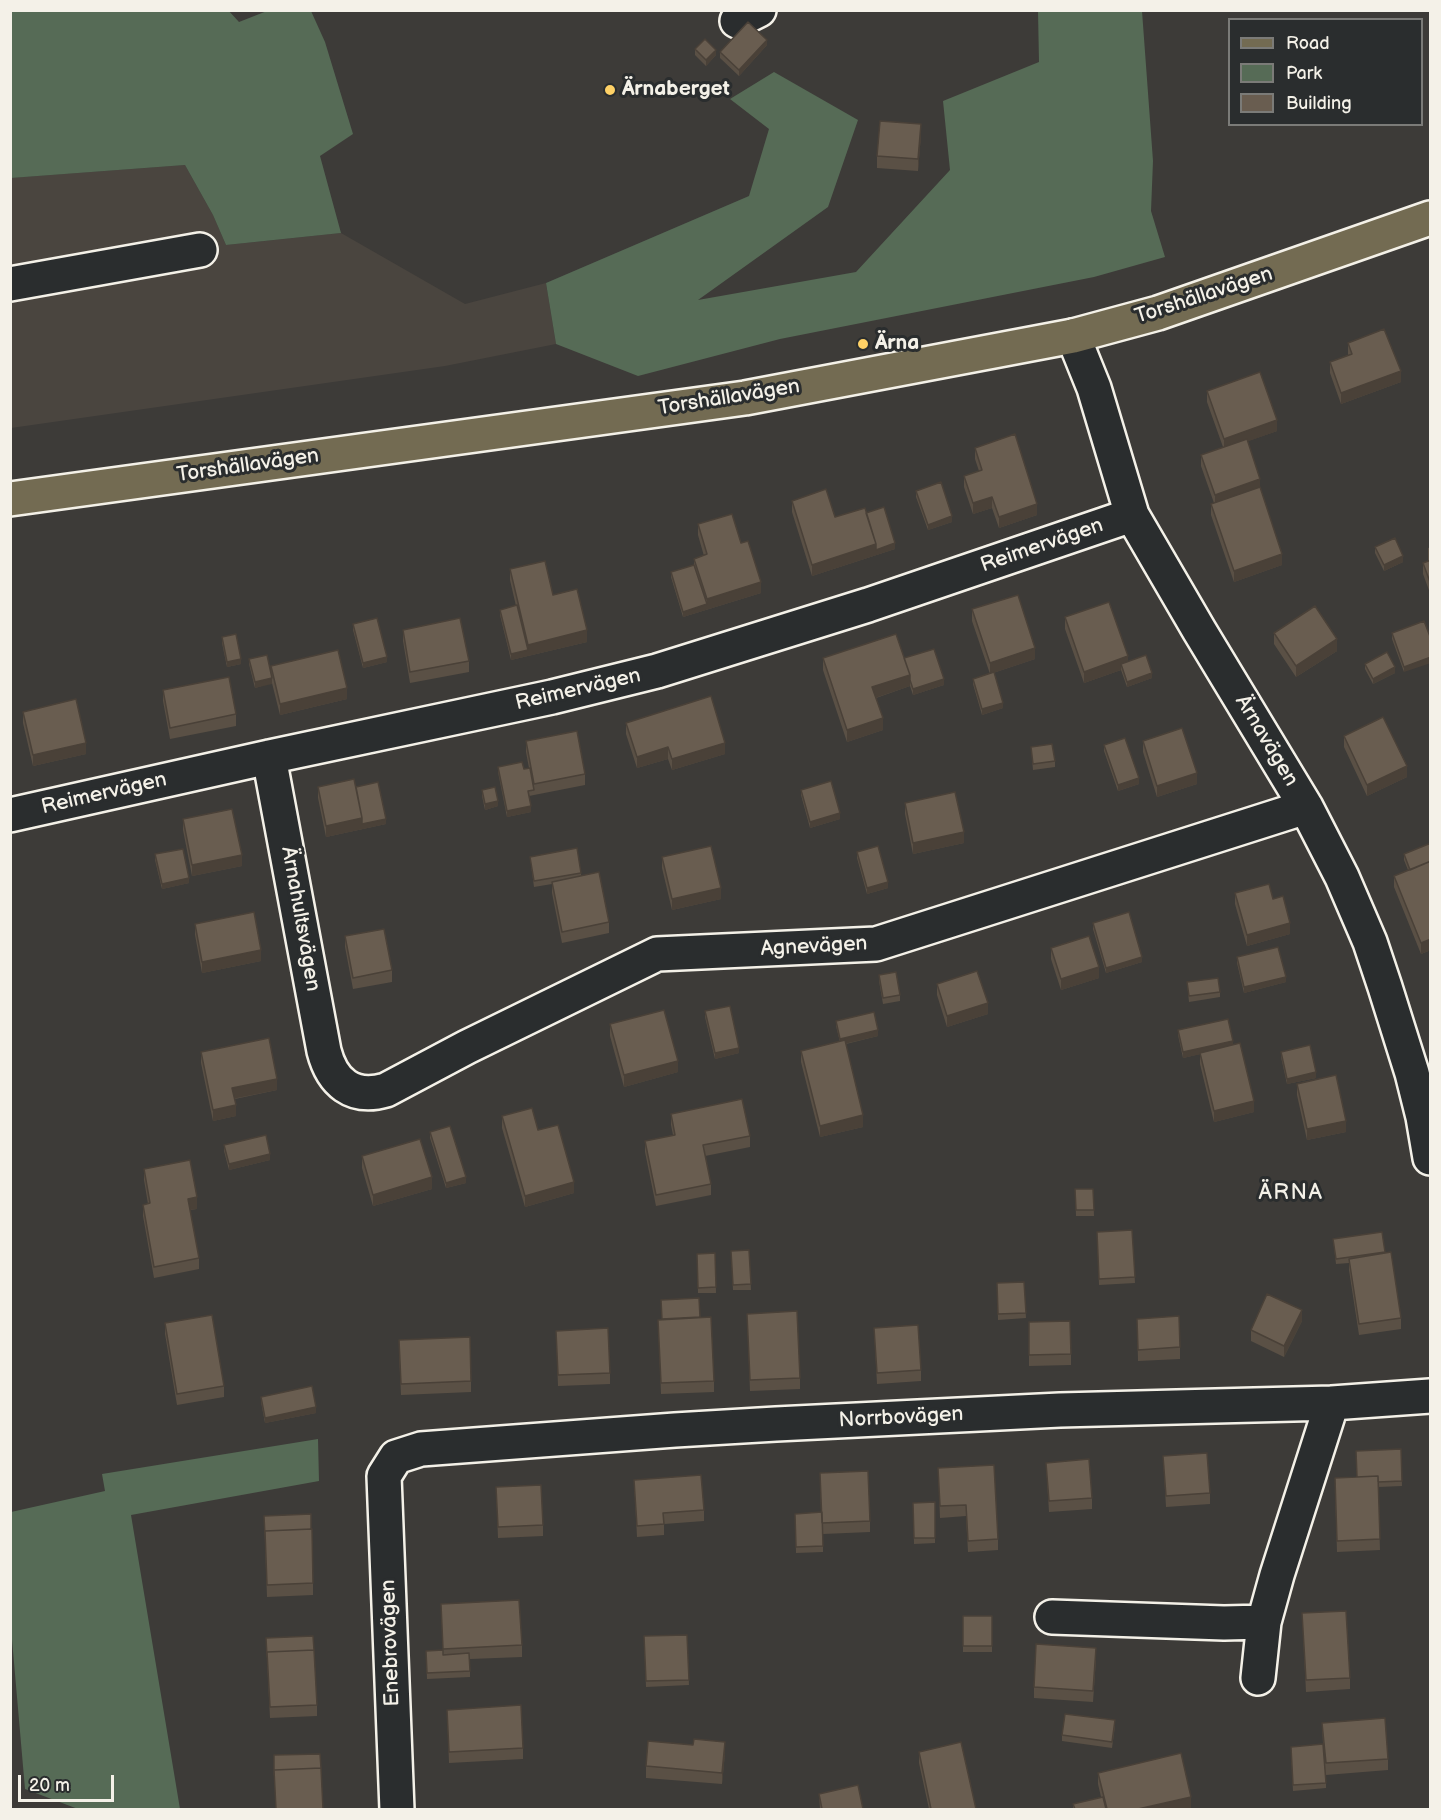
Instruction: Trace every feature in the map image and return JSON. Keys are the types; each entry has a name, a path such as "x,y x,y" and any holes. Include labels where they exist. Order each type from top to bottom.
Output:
{"main road":[{"name":"Torshällavägen","path":"10,499 745,398 1073,336 1158,313 1431,218"}],"street":[{"path":"10,284 200,250"},
{"name":"Ärnavägen","path":"1073,336 1094,388 1132,515 1306,807 1342,877 1370,942 1412,1073 1431,1158"},
{"name":"Reimervägen","path":"10,815 552,697 657,671 868,605 1132,515"},
{"name":"Ärnahultsvägen","path":"269,757 324,1051 328,1068 337,1079"},
{"name":"Agnevägen","path":"337,1079 350,1089 362,1093 374,1094 386,1090 467,1047 657,954 876,944 1306,807"},
{"name":"Norrbovägen","path":"384,1476 396,1457 421,1449 675,1430 1060,1410 1332,1403 1431,1396"},
{"path":"1257,1678 1264,1622 1332,1403"},
{"name":"Enebrovägen","path":"384,1476 397,1809"},
{"path":"1052,1617 1224,1623 1264,1622"}],"shaded area":[{"path":"185,165 213,215 226,245 341,233 465,304 546,283 556,344 445,366 11,428 10,178"}],"green space":[{"path":"228,10 239,22 267,11 311,11 325,42 353,134 320,156 341,233 226,245 213,215 185,165 11,178 11,11"},
{"path":"1038,11 1142,11 1153,161 1151,211 1165,257 1094,277 780,339 638,376 556,344 546,283 749,196 769,129 730,99 774,72 858,120 828,207 698,300 856,272 950,170 943,101 1039,62"},
{"path":"318,1439 319,1481 131,1515 180,1809 78,1809 25,1789 11,1628 11,1512 105,1491 102,1474"}],"building":[{"path":"748,22 767,40 739,70 720,52"},
{"path":"705,39 716,50 706,60 695,49"},
{"path":"880,121 921,124 918,159 877,156"},
{"path":"1384,329 1401,371 1341,393 1330,362 1352,354 1348,343"},
{"path":"1260,372 1277,420 1224,439 1207,391"},
{"path":"1015,434 1037,504 999,517 992,497 973,503 964,476 982,470 975,448"},
{"path":"1247,439 1260,479 1215,495 1201,455"},
{"path":"941,482 952,516 928,525 916,491"},
{"path":"1260,487 1282,554 1234,571 1211,504"},
{"path":"826,489 835,517 865,508 876,544 812,565 792,501"},
{"path":"884,507 895,543 876,550 866,513"},
{"path":"732,514 741,543 748,541 761,582 707,599 694,559 707,554 698,524"},
{"path":"1395,538 1403,556 1384,565 1375,547"},
{"path":"1431,560 1431,582 1430,582 1423,563"},
{"path":"545,561 553,595 577,589 587,630 528,645 510,569"},
{"path":"694,565 707,604 683,612 671,572"},
{"path":"1018,595 1035,648 990,663 972,609"},
{"path":"1109,602 1128,656 1084,672 1065,617"},
{"path":"517,605 528,650 511,654 500,610"},
{"path":"1315,606 1337,639 1296,666 1274,633"},
{"path":"377,618 387,657 363,663 353,624"},
{"path":"460,618 469,661 410,672 403,630"},
{"path":"1424,621 1431,639 1431,657 1404,667 1392,633"},
{"path":"236,634 241,659 227,662 222,637"},
{"path":"896,634 910,675 872,687 883,718 847,730 823,658"},
{"path":"934,649 944,679 913,689 904,658"},
{"path":"338,650 347,688 280,704 271,666"},
{"path":"1387,652 1395,667 1373,679 1365,664"},
{"path":"267,655 272,678 255,682 249,659"},
{"path":"1146,655 1152,673 1127,682 1121,664"},
{"path":"994,672 1003,703 982,709 973,679"},
{"path":"229,677 236,714 170,728 163,690"},
{"path":"711,696 725,743 672,759 668,747 637,757 626,723"},
{"path":"76,699 86,743 33,755 23,712"},
{"path":"1383,717 1407,766 1367,785 1344,736"},
{"path":"1182,728 1197,773 1157,786 1143,741"},
{"path":"577,731 585,774 534,784 526,741"},
{"path":"1125,738 1139,778 1118,785 1104,745"},
{"path":"1052,744 1055,761 1033,764 1031,747"},
{"path":"522,762 524,769 530,768 534,790 528,791 531,806 507,811 498,767"},
{"path":"354,779 362,818 326,826 318,787"},
{"path":"831,781 840,813 810,822 801,790"},
{"path":"378,782 386,819 362,824 356,787"},
{"path":"495,787 498,801 485,804 482,790"},
{"path":"955,792 964,832 913,843 905,803"},
{"path":"232,809 242,855 192,865 183,819"},
{"path":"1431,843 1431,861 1410,870 1404,854"},
{"path":"711,846 721,888 672,899 662,857"},
{"path":"878,846 888,882 867,888 857,852"},
{"path":"577,848 581,873 534,881 530,857"},
{"path":"183,849 189,878 162,884 155,854"},
{"path":"1431,861 1431,939 1421,943 1394,876"},
{"path":"599,872 609,922 562,932 552,882"},
{"path":"1269,884 1273,899 1283,896 1290,923 1247,935 1235,893"},
{"path":"254,912 261,950 202,962 195,924"},
{"path":"1129,912 1142,957 1106,968 1093,923"},
{"path":"384,929 392,970 353,978 345,936"},
{"path":"1089,936 1099,967 1061,979 1051,948"},
{"path":"1278,947 1286,977 1244,987 1237,957"},
{"path":"977,971 988,1003 947,1016 937,984"},
{"path":"896,972 900,995 883,998 879,975"},
{"path":"1218,978 1220,992 1189,996 1187,982"},
{"path":"730,1006 739,1048 715,1053 705,1011"},
{"path":"664,1010 678,1061 624,1075 610,1024"},
{"path":"874,1012 878,1030 840,1039 836,1021"},
{"path":"1228,1019 1233,1041 1183,1052 1178,1030"},
{"path":"269,1038 277,1079 232,1088 236,1105 213,1110 201,1052"},
{"path":"845,1040 863,1115 820,1126 801,1051"},
{"path":"1240,1043 1254,1101 1214,1111 1200,1053"},
{"path":"1310,1045 1316,1072 1287,1079 1281,1052"},
{"path":"1336,1075 1346,1121 1307,1129 1297,1084"},
{"path":"742,1099 750,1136 703,1145 711,1184 656,1195 645,1141 675,1135 671,1114"},
{"path":"532,1108 538,1130 558,1125 574,1182 525,1196 502,1116"},
{"path":"450,1126 466,1177 446,1183 430,1132"},
{"path":"266,1135 270,1154 229,1164 224,1145"},
{"path":"420,1139 432,1177 373,1195 362,1156"},
{"path":"190,1160 197,1197 188,1199 199,1258 154,1267 143,1205 150,1203 144,1169"},
{"path":"1075,1189 1093,1189 1094,1210 1076,1210"},
{"path":"1132,1230 1135,1277 1099,1279 1097,1232"},
{"path":"1382,1232 1385,1252 1336,1259 1333,1239"},
{"path":"749,1250 751,1284 733,1285 731,1251"},
{"path":"1391,1252 1401,1318 1359,1324 1349,1259"},
{"path":"715,1253 716,1287 698,1288 697,1254"},
{"path":"1024,1282 1026,1313 998,1314 997,1283"},
{"path":"1267,1294 1302,1310 1284,1346 1251,1330"},
{"path":"699,1298 700,1317 662,1319 661,1300"},
{"path":"797,1311 800,1378 750,1380 747,1314"},
{"path":"212,1315 224,1386 177,1394 165,1323"},
{"path":"1179,1316 1180,1347 1138,1350 1137,1319"},
{"path":"711,1317 714,1381 661,1383 658,1320"},
{"path":"1070,1321 1071,1354 1029,1355 1029,1322"},
{"path":"918,1325 921,1370 877,1373 874,1328"},
{"path":"608,1328 610,1373 558,1375 556,1331"},
{"path":"470,1337 471,1381 401,1384 399,1340"},
{"path":"312,1386 316,1407 265,1418 261,1397"},
{"path":"1401,1449 1402,1481 1378,1482 1378,1476 1357,1477 1356,1451"},
{"path":"1207,1453 1210,1493 1166,1496 1163,1456"},
{"path":"1089,1459 1092,1498 1049,1501 1046,1463"},
{"path":"994,1465 998,1539 968,1541 966,1505 940,1506 938,1468"},
{"path":"868,1471 870,1521 822,1523 820,1473"},
{"path":"701,1475 704,1510 663,1513 664,1524 637,1526 634,1480"},
{"path":"1378,1476 1380,1539 1337,1541 1335,1478"},
{"path":"541,1485 543,1525 498,1527 496,1487"},
{"path":"935,1502 935,1538 914,1538 913,1503"},
{"path":"822,1512 823,1546 796,1547 795,1514"},
{"path":"311,1514 311,1529 265,1531 265,1536 264,1516"},
{"path":"312,1529 313,1583 267,1585 265,1531"},
{"path":"519,1600 522,1645 443,1649 441,1604"},
{"path":"1346,1611 1350,1678 1306,1680 1302,1613"},
{"path":"963,1616 992,1616 992,1646 963,1646"},
{"path":"687,1635 689,1680 646,1681 644,1636"},
{"path":"313,1636 314,1650 267,1652 267,1657 266,1638"},
{"path":"1036,1644 1096,1648 1093,1691 1034,1687"},
{"path":"314,1650 317,1705 270,1707 267,1652"},
{"path":"443,1650 443,1655 469,1653 470,1671 427,1673 426,1651"},
{"path":"521,1705 523,1748 449,1752 447,1710"},
{"path":"1065,1714 1115,1720 1112,1742 1062,1735"},
{"path":"1385,1718 1388,1759 1326,1763 1322,1723"},
{"path":"694,1739 725,1742 722,1773 646,1766 648,1741 693,1745"},
{"path":"961,1742 976,1809 931,1809 919,1752"},
{"path":"1323,1744 1326,1783 1293,1785 1291,1747"},
{"path":"1181,1753 1191,1797 1138,1809 1107,1809 1098,1773"},
{"path":"320,1754 321,1768 274,1770 274,1755"},
{"path":"321,1768 323,1809 276,1809 274,1770"},
{"path":"858,1785 863,1809 822,1809 819,1794"},
{"path":"1103,1797 1106,1809 1075,1809 1073,1804"}],"place":[{"name":"Ärnaberget","path":"610,90"},
{"name":"Ärna","path":"863,344"}],"district":[{"name":"ÄRNA","path":"1291,1193"}]}
